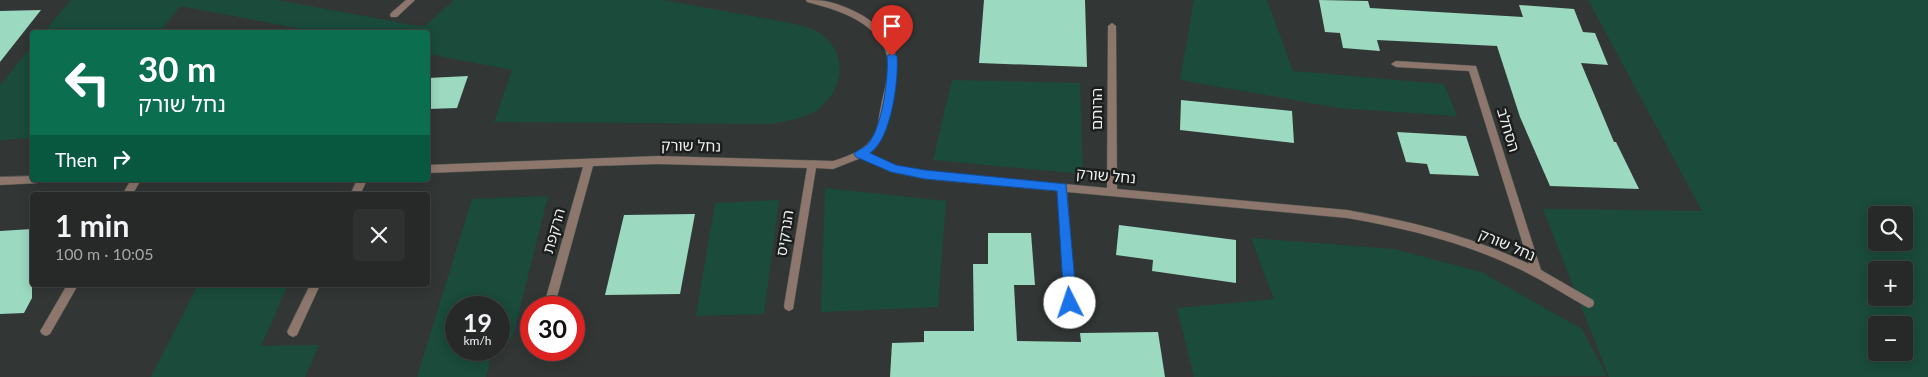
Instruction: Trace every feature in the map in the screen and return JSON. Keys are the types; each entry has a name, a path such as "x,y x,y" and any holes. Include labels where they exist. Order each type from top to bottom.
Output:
{"street":[{"path":"394,15 411,0"},
{"path":"810,0 829,4 852,13 869,24 885,42 892,56 893,71 881,131 871,148 860,154"},
{"name":"הרותם","path":"1112,26 1112,192"},
{"name":"הסחלב","path":"1396,64 1473,68 1536,274"},
{"name":"נחל שורק","path":"430,168 710,160 833,165 850,160 860,154 894,169 925,175 1347,214 1401,223 1446,236 1519,264 1589,303"},
{"name":"הרקפת","path":"551,296 589,163"},
{"name":"הנרקיס","path":"788,306 812,165"},
{"path":"0,181 30,180"},
{"path":"1062,187 1070,303"},
{"path":"46,332 72,287"},
{"path":"294,332 314,287"}],"green space":[{"path":"71,0 277,0 424,27 454,0 663,0 795,24 812,29 825,37 832,45 837,55 839,76 836,87 830,97 817,110 798,118 771,124 494,122 512,70 430,54 430,30 307,30 180,6 162,30 46,30"},
{"path":"1194,0 1267,0 1293,71 1444,84 1457,116 1339,108 1180,80"},
{"path":"1588,0 1928,0 1928,377 1609,377 1543,209 1702,211"},
{"path":"30,48 30,138 0,140 0,85"},
{"path":"952,80 1080,83 1083,174 933,160"},
{"path":"825,188 946,201 938,307 821,312"},
{"path":"548,196 523,296 520,296 520,308 512,340 510,339 510,296 445,296 445,361 490,361 486,377 417,377 472,199"},
{"path":"779,200 764,314 696,316 715,203"},
{"path":"1251,238 1394,249 1481,272 1582,329 1607,376 1194,377 1177,308 1274,299"},
{"path":"197,287 287,287 261,346 319,345 305,377 151,377"}],"building":[{"path":"984,0 1085,0 1087,67 979,63"},
{"path":"1319,0 1368,1 1370,8 1523,17 1519,5 1574,9 1583,32 1595,33 1608,65 1581,63 1614,142 1616,142 1639,189 1550,186 1520,117 1497,46 1377,40 1380,51 1343,48 1340,33 1325,32"},
{"path":"41,10 0,62 0,11"},
{"path":"468,76 457,108 430,109 430,78"},
{"path":"1181,100 1292,111 1294,143 1180,130"},
{"path":"1397,132 1466,136 1479,176 1430,174 1427,164 1406,162"},
{"path":"695,214 680,294 605,295 624,215"},
{"path":"1119,225 1236,240 1236,283 1152,271 1153,260 1116,255"},
{"path":"30,229 30,287 32,287 32,298 24,313 0,314 0,231"},
{"path":"988,233 1031,233 1035,285 1014,285 1017,341 1081,342 1080,333 1158,332 1165,377 890,377 892,343 924,342 924,331 974,331 973,264 988,264"}],"route":[{"path":"892,56 893,71 881,131 871,148 860,154 894,169 925,175 1062,187 1070,303"}]}
